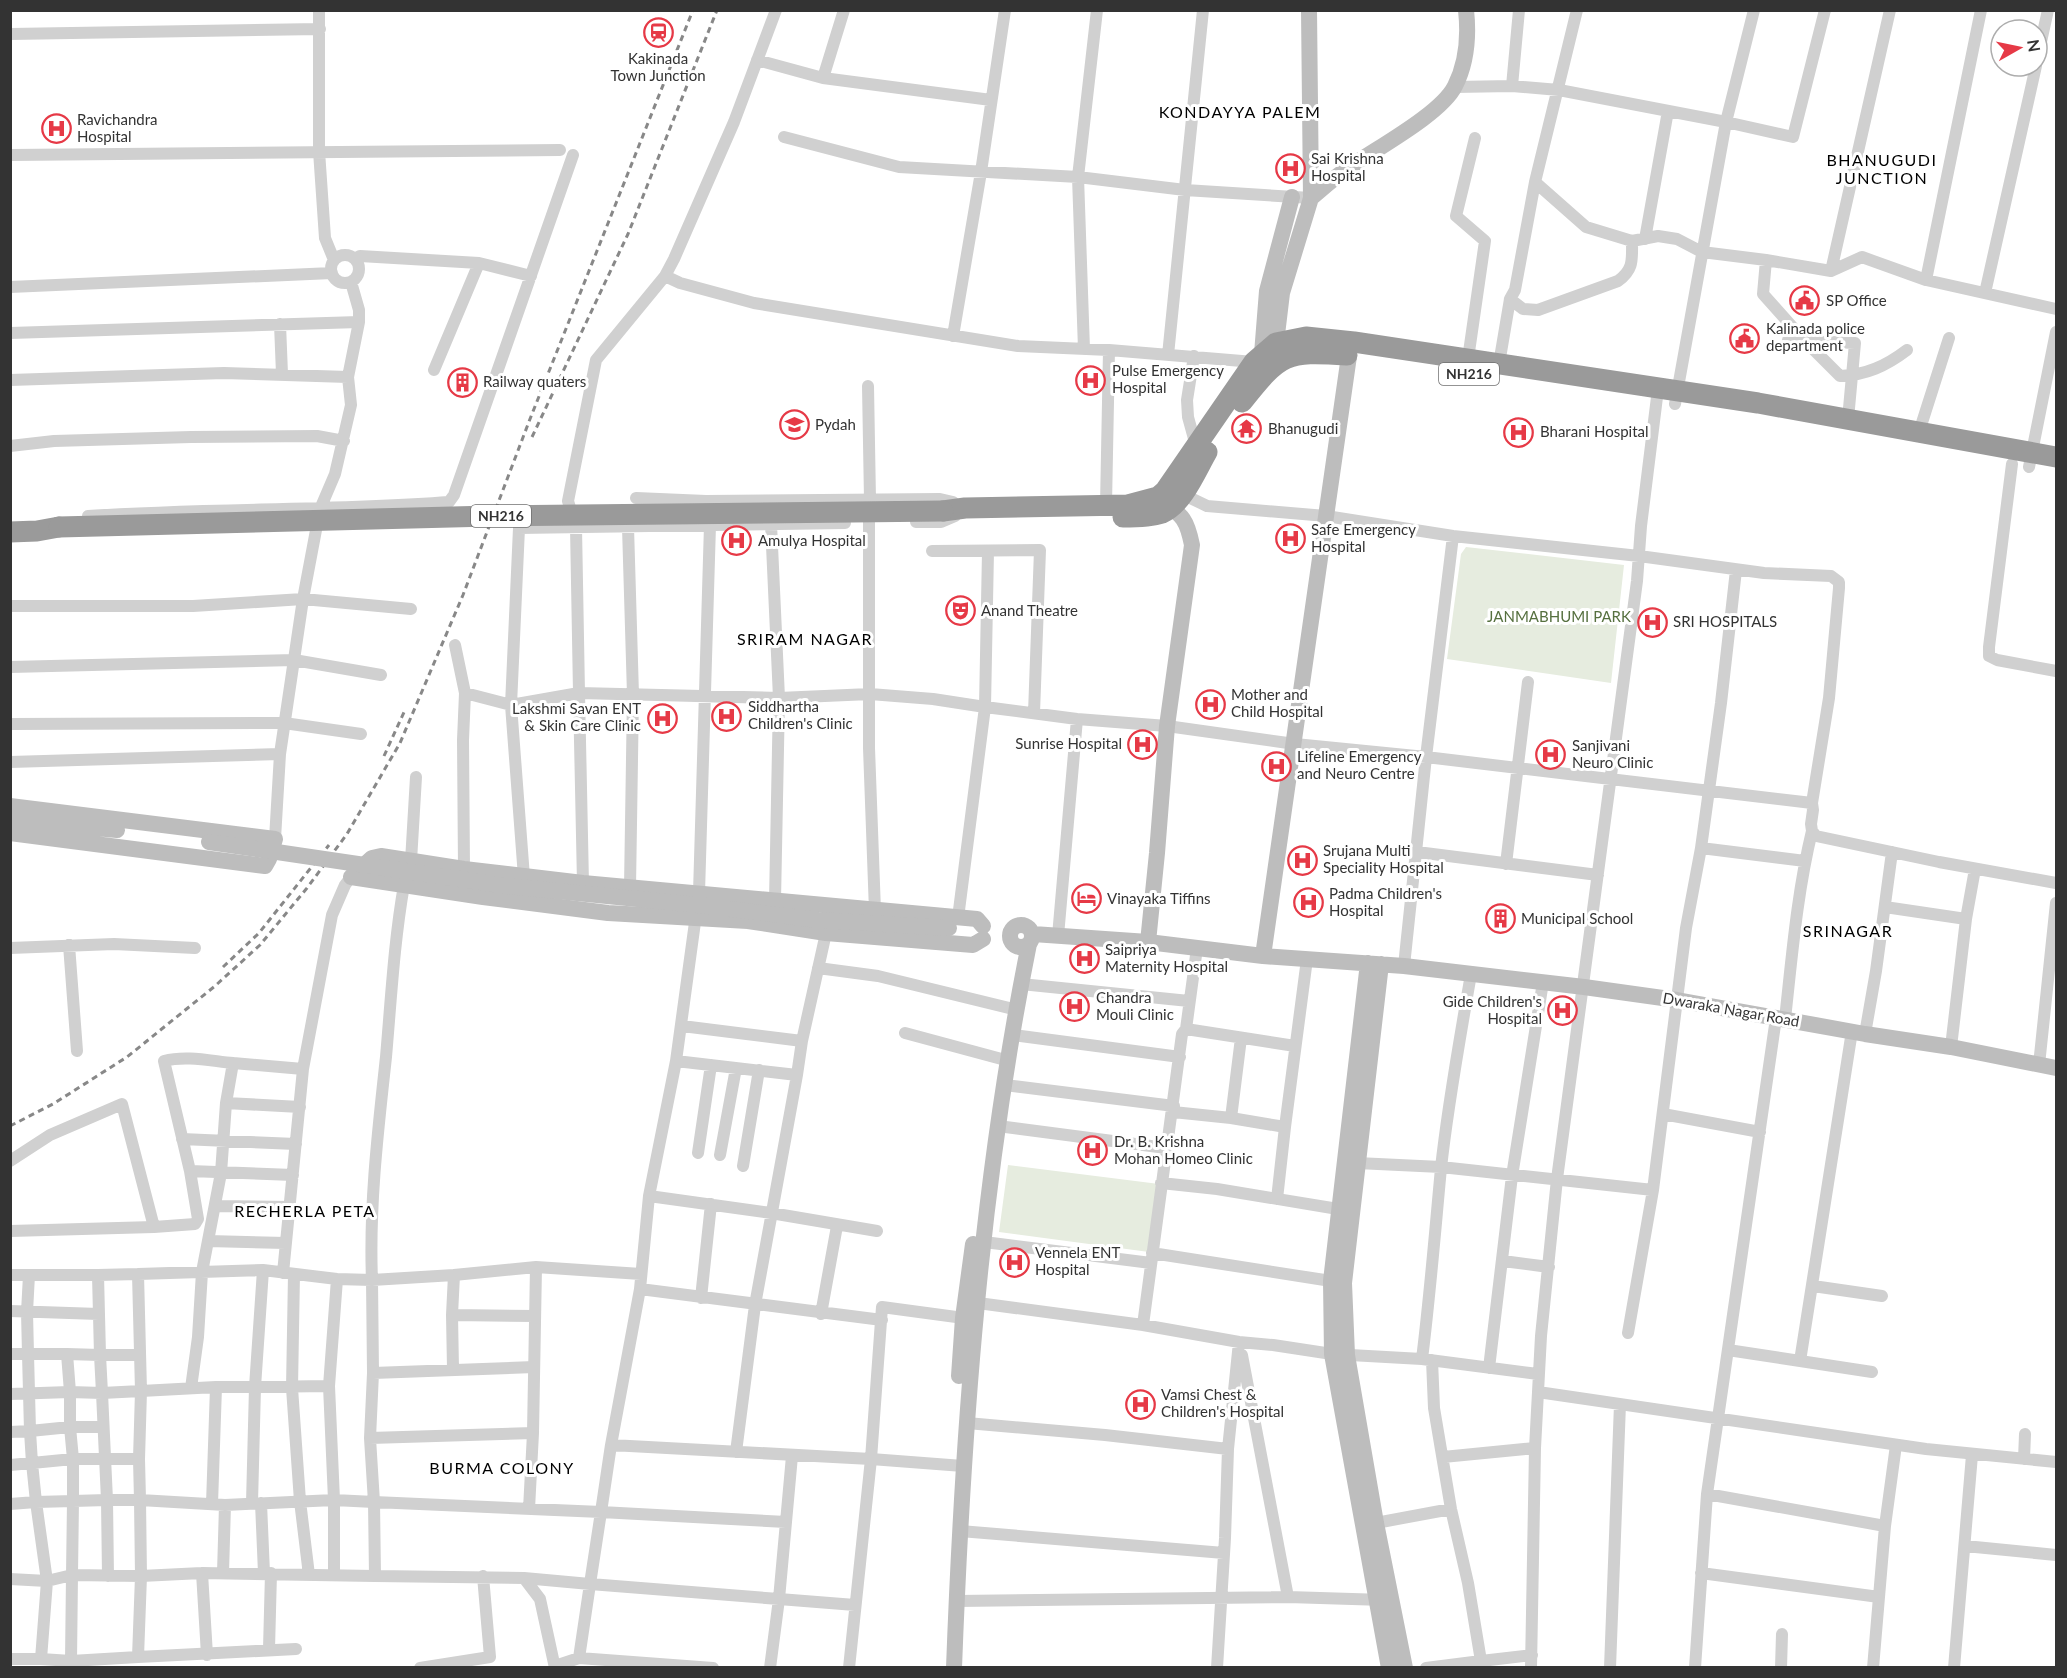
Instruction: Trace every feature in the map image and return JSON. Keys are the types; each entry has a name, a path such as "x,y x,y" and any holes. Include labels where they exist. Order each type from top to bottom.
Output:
{"highway":[{"name":"NH216","path":"1268,355 1306,337 1499,364 1857,434 2025,461 2056,458"},
{"name":"NH216","path":"1268,355 1291,356 1309,352 1349,356 1848,419 1919,432 2025,461 2056,472"},
{"path":"1268,355 1265,374 1170,499 1165,491 1196,446 1268,355"},
{"name":"NH216","path":"10,532 45,527 492,516 955,511 1128,505 1170,499"},
{"name":"NH216","path":"955,511 1002,517 1130,517 1158,514 1170,499"}],"street":[{"path":"319,10 319,151 326,238 334,260 332,273 342,283 355,280 359,272 355,259 342,255 334,260"},
{"path":"583,883 576,527 568,501 596,360 665,276 729,132 776,10"},
{"path":"823,78 844,10"},
{"path":"953,336 981,172 1005,10"},
{"path":"1084,349 1078,177 1097,10"},
{"path":"1168,355 1203,10"},
{"path":"1268,355 1282,292 1311,198 1309,10"},
{"path":"784,137 899,167 1078,177 1185,190 1311,198 1348,168 1439,107 1455,87 1466,55 1469,32 1466,10"},
{"path":"1512,86 1519,10"},
{"path":"1499,364 1510,299 1515,290 1535,182 1577,10"},
{"path":"1531,1668 1535,1448 1539,1374 1557,1179 1584,987 1641,526 1666,396 1702,252 1726,122 1754,10"},
{"path":"1455,87 1512,86 1559,90 1793,137 1825,10"},
{"path":"1832,271 1890,10"},
{"path":"1926,280 1982,10"},
{"path":"10,34 320,29"},
{"path":"757,60 823,78 991,99"},
{"path":"1984,293 2033,78"},
{"path":"1510,299 1523,309 1538,310 1618,281 1628,273 1639,240 1668,111"},
{"path":"1468,359 1485,241 1456,216 1475,138"},
{"path":"10,155 560,150"},
{"path":"45,527 59,519 129,514 320,509 449,502 454,495 573,154"},
{"path":"1535,182 1586,227 1639,240 1658,236 1677,239 1702,252 1832,271 1862,257 1926,280 2056,309"},
{"path":"1268,355 1267,291 1292,197"},
{"path":"355,259 360,256 478,263 531,276"},
{"path":"1766,260 1763,294 1840,376 1852,376 1884,367 1907,350"},
{"path":"434,370 478,263"},
{"path":"10,286 332,273"},
{"path":"665,276 680,283 754,303 1018,346 1194,356 1268,355"},
{"path":"10,833 265,866 274,839 280,754 303,599 320,509 335,474 351,405 348,377 359,310 351,282"},
{"path":"10,333 358,322"},
{"path":"280,324 282,374"},
{"path":"2056,332 2025,461 1990,636 1989,656 1997,660 2056,670"},
{"path":"1919,432 1949,338"},
{"path":"1788,340 1855,343 1848,419"},
{"path":"1106,505 1109,350"},
{"path":"1194,356 1187,400 1188,417 1196,446"},
{"path":"1263,956 1349,356"},
{"path":"10,380 224,374 348,377"},
{"path":"868,386 870,500"},
{"path":"10,446 54,441 191,437 317,436 344,441"},
{"path":"524,877 511,705 519,528 941,522 955,511 953,502 940,499 706,501 636,498"},
{"path":"1170,499 1207,506 1326,516 1453,536 1639,556 1736,570 1820,574 1832,576 1839,582 1830,698 1812,803 1812,831 1760,1132 1707,1494 1695,1668"},
{"path":"1148,942 1167,726 1192,545 1189,530 1170,499"},
{"path":"10,521 45,527 58,535 317,531"},
{"path":"869,522 870,819 875,911"},
{"path":"771,524 779,698 775,901"},
{"path":"579,1658 611,1445 640,1289 649,1196 682,1026 699,893 710,525"},
{"path":"628,527 633,694 630,888"},
{"path":"1404,966 1426,757 1453,536"},
{"path":"932,551 1040,550 1034,713"},
{"path":"953,923 985,707 988,551"},
{"path":"1628,1333 1653,1190 1686,928 1701,848 1736,570"},
{"path":"10,606 193,606 303,599 411,609"},
{"path":"455,645 465,693 464,869"},
{"path":"10,666 294,660 381,675"},
{"path":"1506,864 1528,682"},
{"path":"465,693 511,705 579,693 779,698 870,694 933,699 1077,719 1167,726 1295,744 1517,767 1812,803"},
{"path":"1058,936 1077,719"},
{"path":"10,724 284,723 361,734"},
{"path":"10,762 280,754"},
{"path":"411,861 416,777"},
{"path":"10,806 274,839"},
{"path":"10,820 132,831 507,886 698,905 818,920 953,923"},
{"path":"1812,831 1816,836 2056,884"},
{"path":"1701,848 1805,861"},
{"path":"1417,852 1598,875"},
{"path":"1800,1361 1858,1033 1885,907 1892,852"},
{"path":"309,1575 300,1501 292,1388 286,1243 303,1069 332,915 348,881 372,858 377,856 524,877 875,911 953,923 980,932 973,945 826,933 748,921 608,913 404,885 348,881"},
{"path":"1951,1047 1966,920 1975,869"},
{"path":"375,1576 370,1438 374,1373 371,1247 379,1124 397,925 404,885"},
{"path":"2039,1065 2056,903"},
{"path":"1885,907 1966,920"},
{"name":"Dwaraka Nagar Road","path":"980,932 1021,939 1058,936 1148,942 1263,956 1404,966 1584,987 1677,1000 1858,1033 1951,1047 2056,1068"},
{"path":"736,1452 755,1305 802,1041 826,933"},
{"path":"954,1668 960,1531 958,1465 967,1423 972,1313 1005,1085 1003,1059 1013,1035 1012,1009 1021,984 1021,939"},
{"path":"944,1668 958,1465 972,1313 1003,1059 1021,939"},
{"path":"10,948 114,944 195,948"},
{"path":"69,945 77,1051"},
{"path":"1143,1325 1182,1035 1186,1029 1197,948"},
{"path":"1277,1199 1306,959"},
{"path":"1374,963 1339,1354 1376,1523 1389,1668"},
{"path":"1374,963 1338,1209 1331,1281 1339,1354 1384,1600 1406,1668"},
{"path":"818,968 878,976 1012,1009"},
{"path":"1471,974 1441,1167 1427,1359 1451,1509 1468,1583 1481,1661"},
{"path":"1489,1368 1512,1176 1543,982"},
{"path":"1021,984 1189,1001"},
{"path":"682,1026 802,1041"},
{"path":"1186,1029 1295,1046"},
{"path":"906,1033 1003,1059"},
{"path":"1013,1035 1180,1057"},
{"path":"1231,1118 1241,1038"},
{"path":"10,1231 195,1224 198,1219 190,1171 164,1061 195,1059 303,1069"},
{"path":"676,1060 797,1075"},
{"path":"191,1388 198,1338 202,1272 221,1173 226,1103 233,1063"},
{"path":"698,1153 711,1065"},
{"path":"720,1155 736,1068"},
{"path":"743,1166 759,1070"},
{"path":"1005,1085 1285,1127"},
{"path":"226,1103 300,1107"},
{"path":"10,1161 50,1135 122,1104 154,1227"},
{"path":"1663,1114 1760,1132"},
{"path":"998,1126 1166,1148"},
{"path":"182,1139 296,1144"},
{"path":"1357,1162 1441,1167 1653,1190"},
{"path":"190,1171 293,1175"},
{"path":"1161,1183 1217,1189 1338,1209"},
{"path":"649,1196 877,1231"},
{"path":"701,1298 711,1204"},
{"path":"214,1206 290,1207"},
{"path":"821,1314 837,1226"},
{"path":"208,1241 286,1243"},
{"path":"984,1242 1152,1258 1331,1281"},
{"path":"1503,1261 1549,1267"},
{"path":"10,1275 263,1270 336,1279 372,1280 536,1267 641,1274"},
{"path":"529,1509 536,1267"},
{"path":"263,1270 255,1387 257,1503 267,1574 269,1650"},
{"path":"138,1274 141,1391 139,1459 141,1576 138,1657"},
{"path":"29,1275 27,1312 30,1431 36,1502 47,1581 41,1659"},
{"path":"98,1275 108,1576"},
{"path":"453,1369 454,1275"},
{"path":"334,1575 334,1500 329,1386 336,1279"},
{"path":"1813,1286 1882,1296"},
{"path":"640,1289 882,1320"},
{"path":"849,1668 871,1459 882,1307 1143,1325 1239,1342 1339,1354 1427,1359 1539,1374"},
{"path":"10,1311 99,1314"},
{"path":"452,1315 535,1316"},
{"path":"1217,1668 1228,1449 1239,1342"},
{"path":"1239,1342 1288,1597"},
{"path":"1728,1350 1872,1372"},
{"path":"10,1354 140,1354"},
{"path":"67,1354 73,1459 71,1661"},
{"path":"374,1373 534,1367"},
{"path":"10,1394 102,1393 216,1387 329,1386"},
{"path":"212,1504 216,1387"},
{"path":"1538,1392 1896,1445 1972,1455 2056,1462"},
{"path":"1610,1668 1620,1404"},
{"path":"967,1423 1228,1449"},
{"path":"10,1432 70,1427 103,1428"},
{"path":"370,1438 532,1433"},
{"path":"2024,1459 2025,1434"},
{"path":"611,1445 958,1465"},
{"path":"1873,1668 1896,1445"},
{"path":"1443,1457 1535,1448"},
{"path":"1954,1668 1972,1455"},
{"path":"770,1668 792,1456"},
{"path":"10,1465 73,1459 139,1459"},
{"path":"1707,1494 1886,1526"},
{"path":"10,1504 140,1500 225,1505 334,1500 786,1522"},
{"path":"223,1573 225,1505"},
{"path":"1376,1523 1451,1509"},
{"path":"960,1531 1224,1553"},
{"path":"1965,1546 2056,1555"},
{"path":"10,1579 47,1581 72,1575 141,1576 202,1573 483,1576 855,1605"},
{"path":"202,1573 207,1655"},
{"path":"1701,1573 1879,1597"},
{"path":"420,1668 490,1657 483,1576"},
{"path":"524,1578 540,1599 555,1667 579,1658 713,1668"},
{"path":"957,1601 1288,1597 1384,1600"},
{"path":"1781,1668 1782,1634"},
{"path":"10,1659 41,1659 91,1664 138,1657 296,1649"},
{"path":"1426,1668 1532,1654"}],"green space":[{"name":"JANMABHUMI PARK","path":"1466,547 1624,565 1611,683 1447,659 1461,554"},
{"path":"1008,1165 1159,1184 1149,1252 999,1232"}],"railway":[{"path":"10,1126 53,1104 127,1057 215,986 260,945 307,888 347,834 400,743 463,595 530,419 693,10"},
{"path":"532,437 628,234 717,10"},
{"path":"384,756 405,710"},
{"path":"223,967 259,933 329,845"}],"place":[{"name":"Kakinada Town Junction","path":"658,32"},
{"name":"Ravichandra Hospital","path":"56,129"},
{"name":"Sai Krishna Hospital","path":"1290,168"},
{"name":"SP Office","path":"1805,301"},
{"name":"Kalinada police department","path":"1745,338"},
{"name":"Pulse Emergency Hospital","path":"1091,380"},
{"name":"Railway quaters","path":"462,382"},
{"name":"Pydah","path":"794,425"},
{"name":"Bhanugudi","path":"1247,429"},
{"name":"Bharani Hospital","path":"1519,432"},
{"name":"Safe Emergency Hospital","path":"1290,539"},
{"name":"Amulya Hospital","path":"737,541"},
{"name":"Anand Theatre","path":"960,611"},
{"name":"SRI HOSPITALS","path":"1652,622"},
{"name":"Mother and Child Hospital","path":"1210,704"},
{"name":"Siddhartha Children's Clinic","path":"727,716"},
{"name":"Lakshmi Savan ENT & Skin Care Clinic","path":"662,718"},
{"name":"Sunrise Hospital","path":"1143,744"},
{"name":"Sanjivani Neuro Clinic","path":"1551,755"},
{"name":"Lifeline Emergency and Neuro Centre","path":"1276,766"},
{"name":"Srujana Multi Speciality Hospital","path":"1302,860"},
{"name":"Vinayaka Tiffins","path":"1086,899"},
{"name":"Padma Children's Hospital","path":"1308,903"},
{"name":"Municipal School","path":"1500,919"},
{"name":"Saipriya Maternity Hospital","path":"1084,959"},
{"name":"Chandra Mouli Clinic","path":"1075,1007"},
{"name":"Gide Children's Hospital","path":"1563,1011"},
{"name":"Dr. B. Krishna Mohan Homeo Clinic","path":"1093,1151"},
{"name":"Vennela ENT Hospital","path":"1014,1262"},
{"name":"Vamsi Chest & Children's Hospital","path":"1140,1404"}],"district":[{"name":"KONDAYYA PALEM","path":"1240,112"},
{"name":"BHANUGUDI JUNCTION","path":"1882,169"},
{"name":"SRIRAM NAGAR","path":"805,639"},
{"name":"SRINAGAR","path":"1848,931"},
{"name":"RECHERLA PETA","path":"305,1211"},
{"name":"BURMA COLONY","path":"502,1468"}]}
